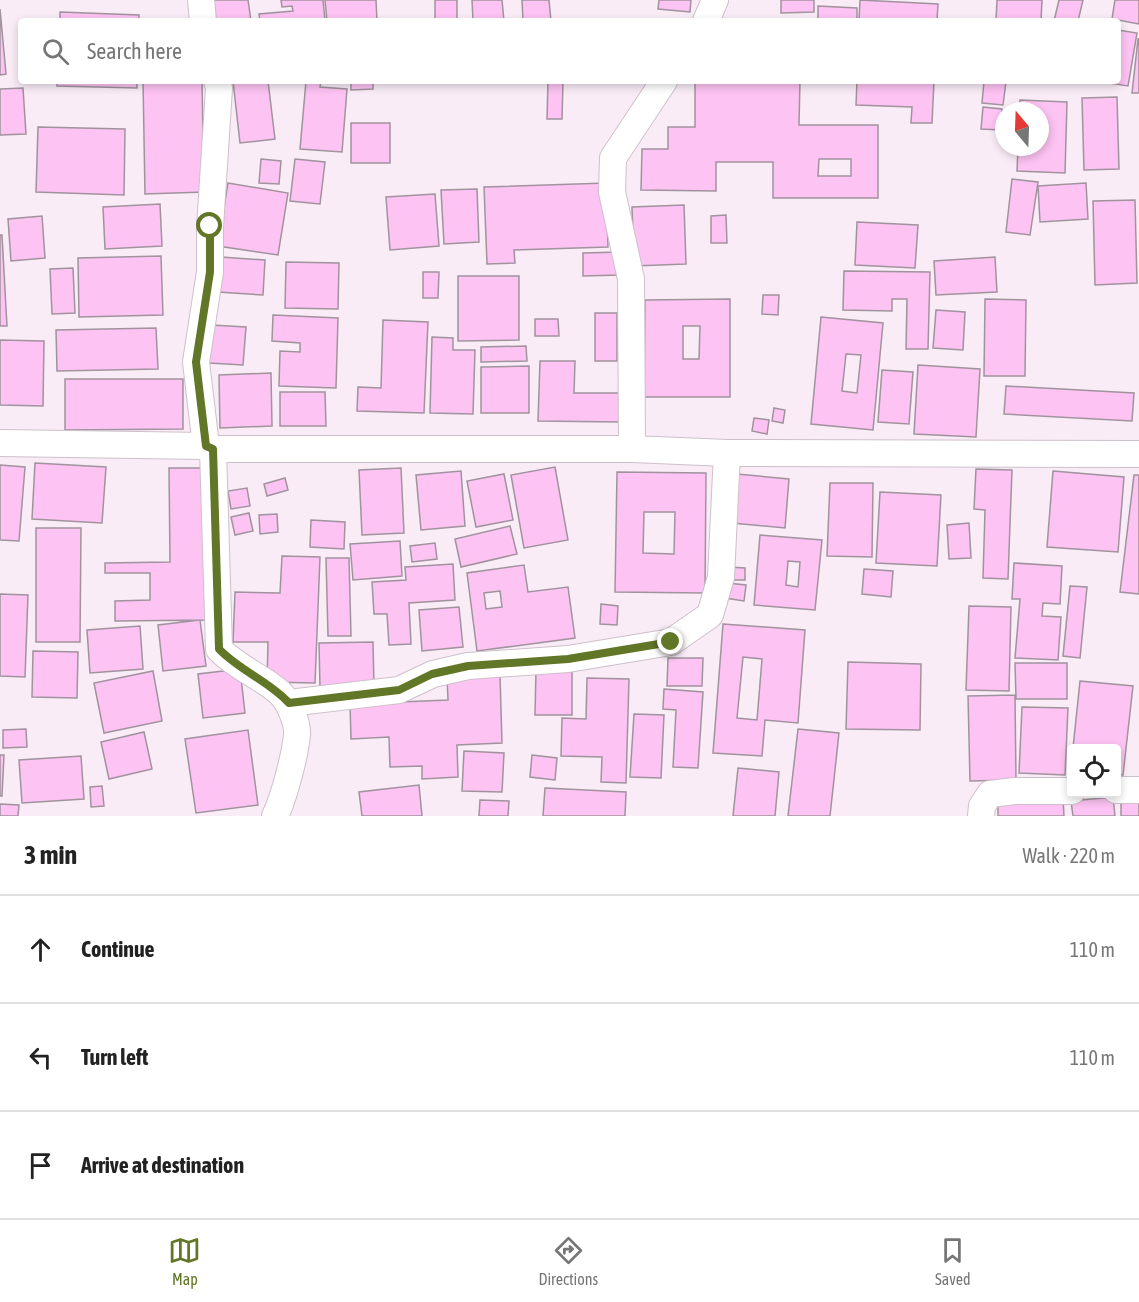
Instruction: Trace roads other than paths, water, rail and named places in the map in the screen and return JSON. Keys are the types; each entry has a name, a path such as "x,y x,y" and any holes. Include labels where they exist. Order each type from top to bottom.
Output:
{"street":[{"path":"201,0 203,18"},
{"path":"707,18 715,0"},
{"path":"218,84 210,226 210,272 196,362 210,447 219,649 231,662 279,693 289,703 298,733 281,804 275,816"},
{"path":"632,449 631,279 612,192 612,158 662,84"},
{"path":"0,443 210,447 632,449 727,453 1139,454"},
{"path":"289,703 399,690 432,674 468,666 568,659 671,642 710,615 721,577 727,453"},
{"path":"1121,790 1139,790"},
{"path":"981,816 982,806 990,794 1015,791 1067,791"}]}
